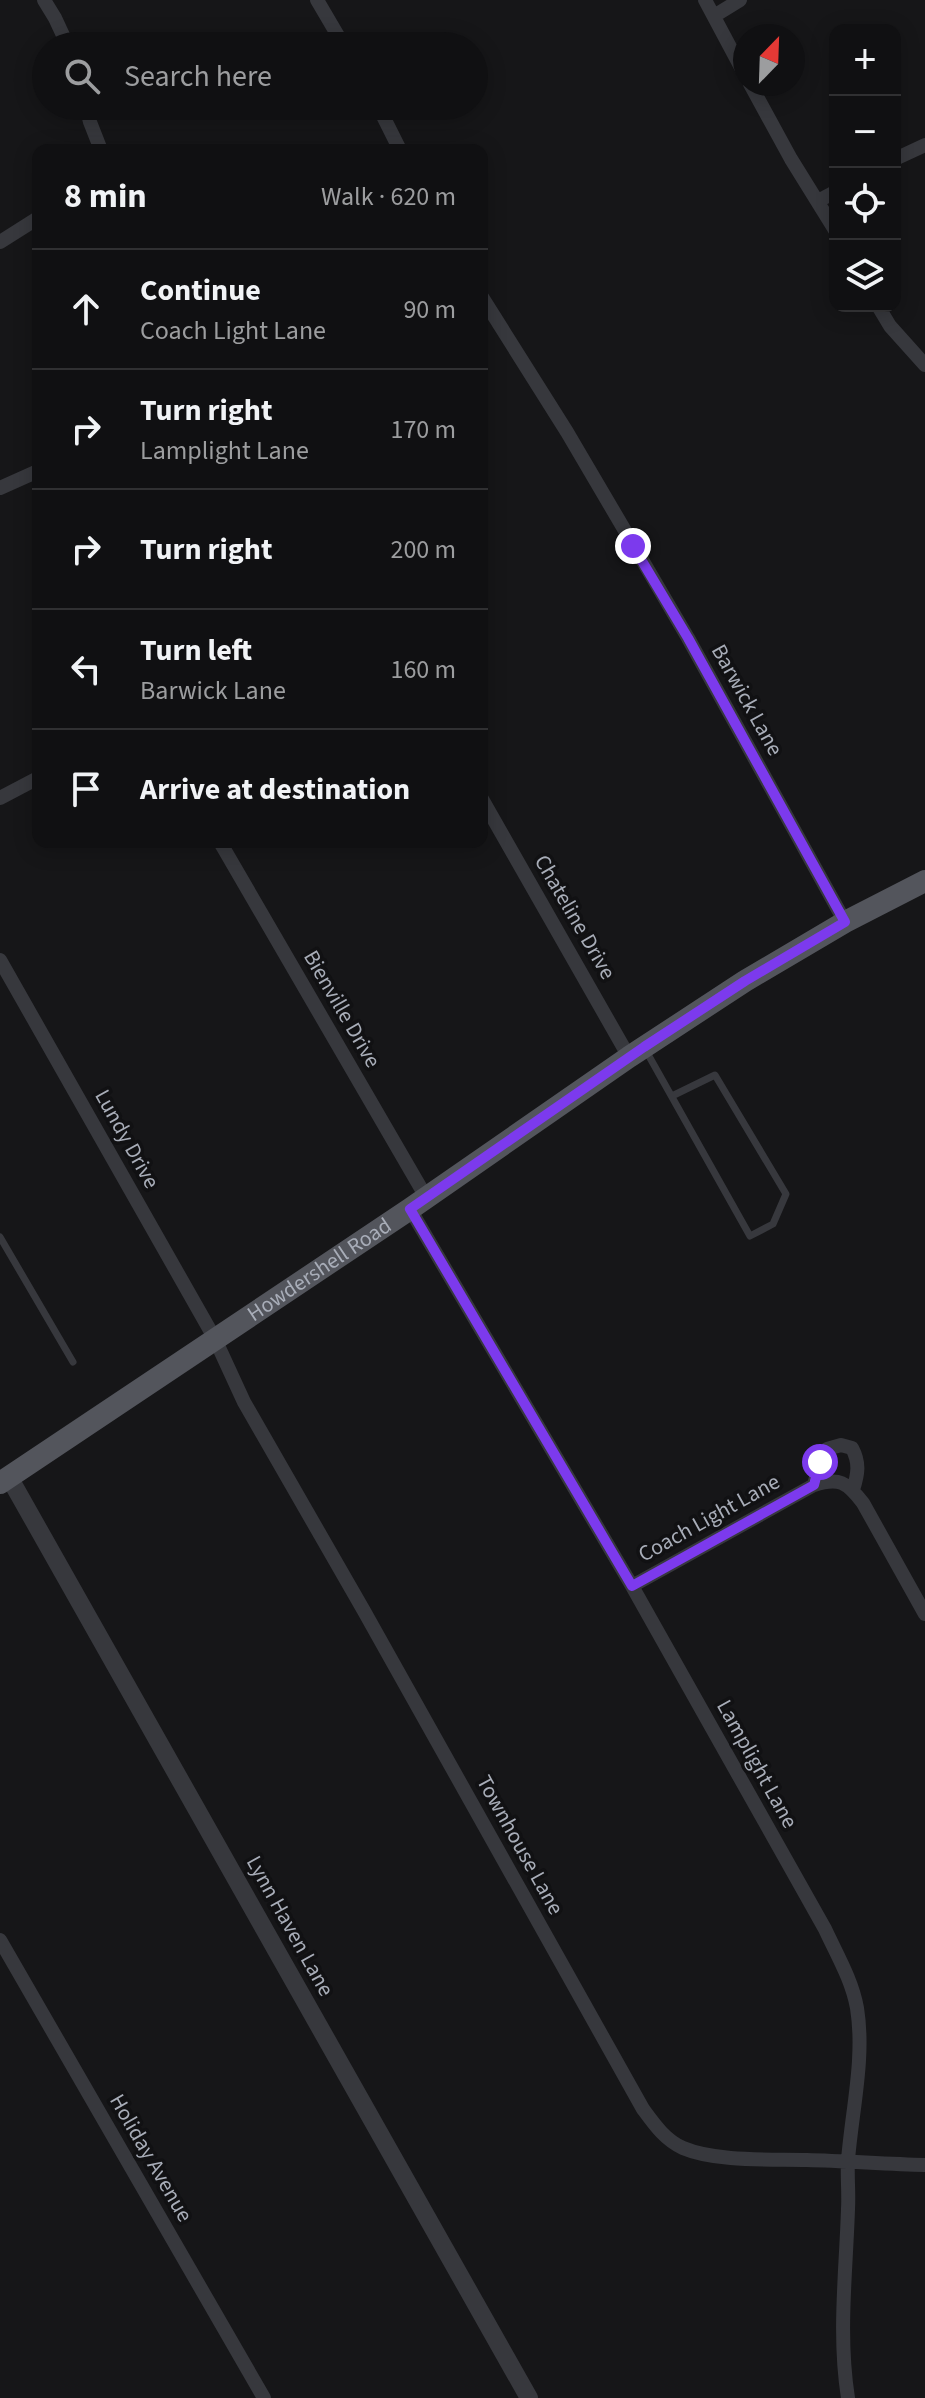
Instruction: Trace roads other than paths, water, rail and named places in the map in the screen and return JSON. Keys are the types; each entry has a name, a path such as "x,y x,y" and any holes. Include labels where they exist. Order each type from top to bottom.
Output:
{"main road":[{"name":"Howdershell Road","path":"4,1480 745,981 845,922 925,881"}],"street":[{"path":"44,0 62,32"},
{"path":"317,0 336,32"},
{"path":"705,0 733,52"},
{"path":"714,16 740,0"},
{"path":"757,96 829,220"},
{"path":"90,120 99,144"},
{"path":"385,120 397,144"},
{"path":"901,156 925,145"},
{"path":"818,201 829,195"},
{"path":"0,242 32,222"},
{"name":"Barwick Lane","path":"488,307 567,432 688,638 845,922"},
{"path":"882,312 925,365"},
{"path":"0,488 32,474"},
{"path":"0,798 32,781"},
{"name":"Chateline Drive","path":"488,809 637,1052"},
{"name":"Bienville Drive","path":"223,848 418,1203"},
{"name":"Lundy Drive","path":"0,960 215,1339"},
{"name":"Lamplight Lane","path":"418,1203 845,1970 857,2009 859,2028 848,2162 843,2362 848,2398"},
{"name":"Townhouse Lane","path":"215,1339 244,1402 655,2126 683,2148 703,2153 751,2159 925,2165"},
{"path":"814,1485 827,1449 841,1445 852,1448 857,1458 858,1474 853,1490 925,1614"},
{"name":"Lynn Haven Lane","path":"4,1480 529,2398"},
{"name":"Coach Light Lane","path":"632,1586 814,1485 829,1480 843,1483 853,1490"},
{"name":"Holiday Avenue","path":"0,1940 264,2398"}],"lane":[{"path":"637,1052 672,1096 750,1236 773,1224 786,1194 715,1075 672,1096"},
{"path":"0,1237 73,1362"}]}
